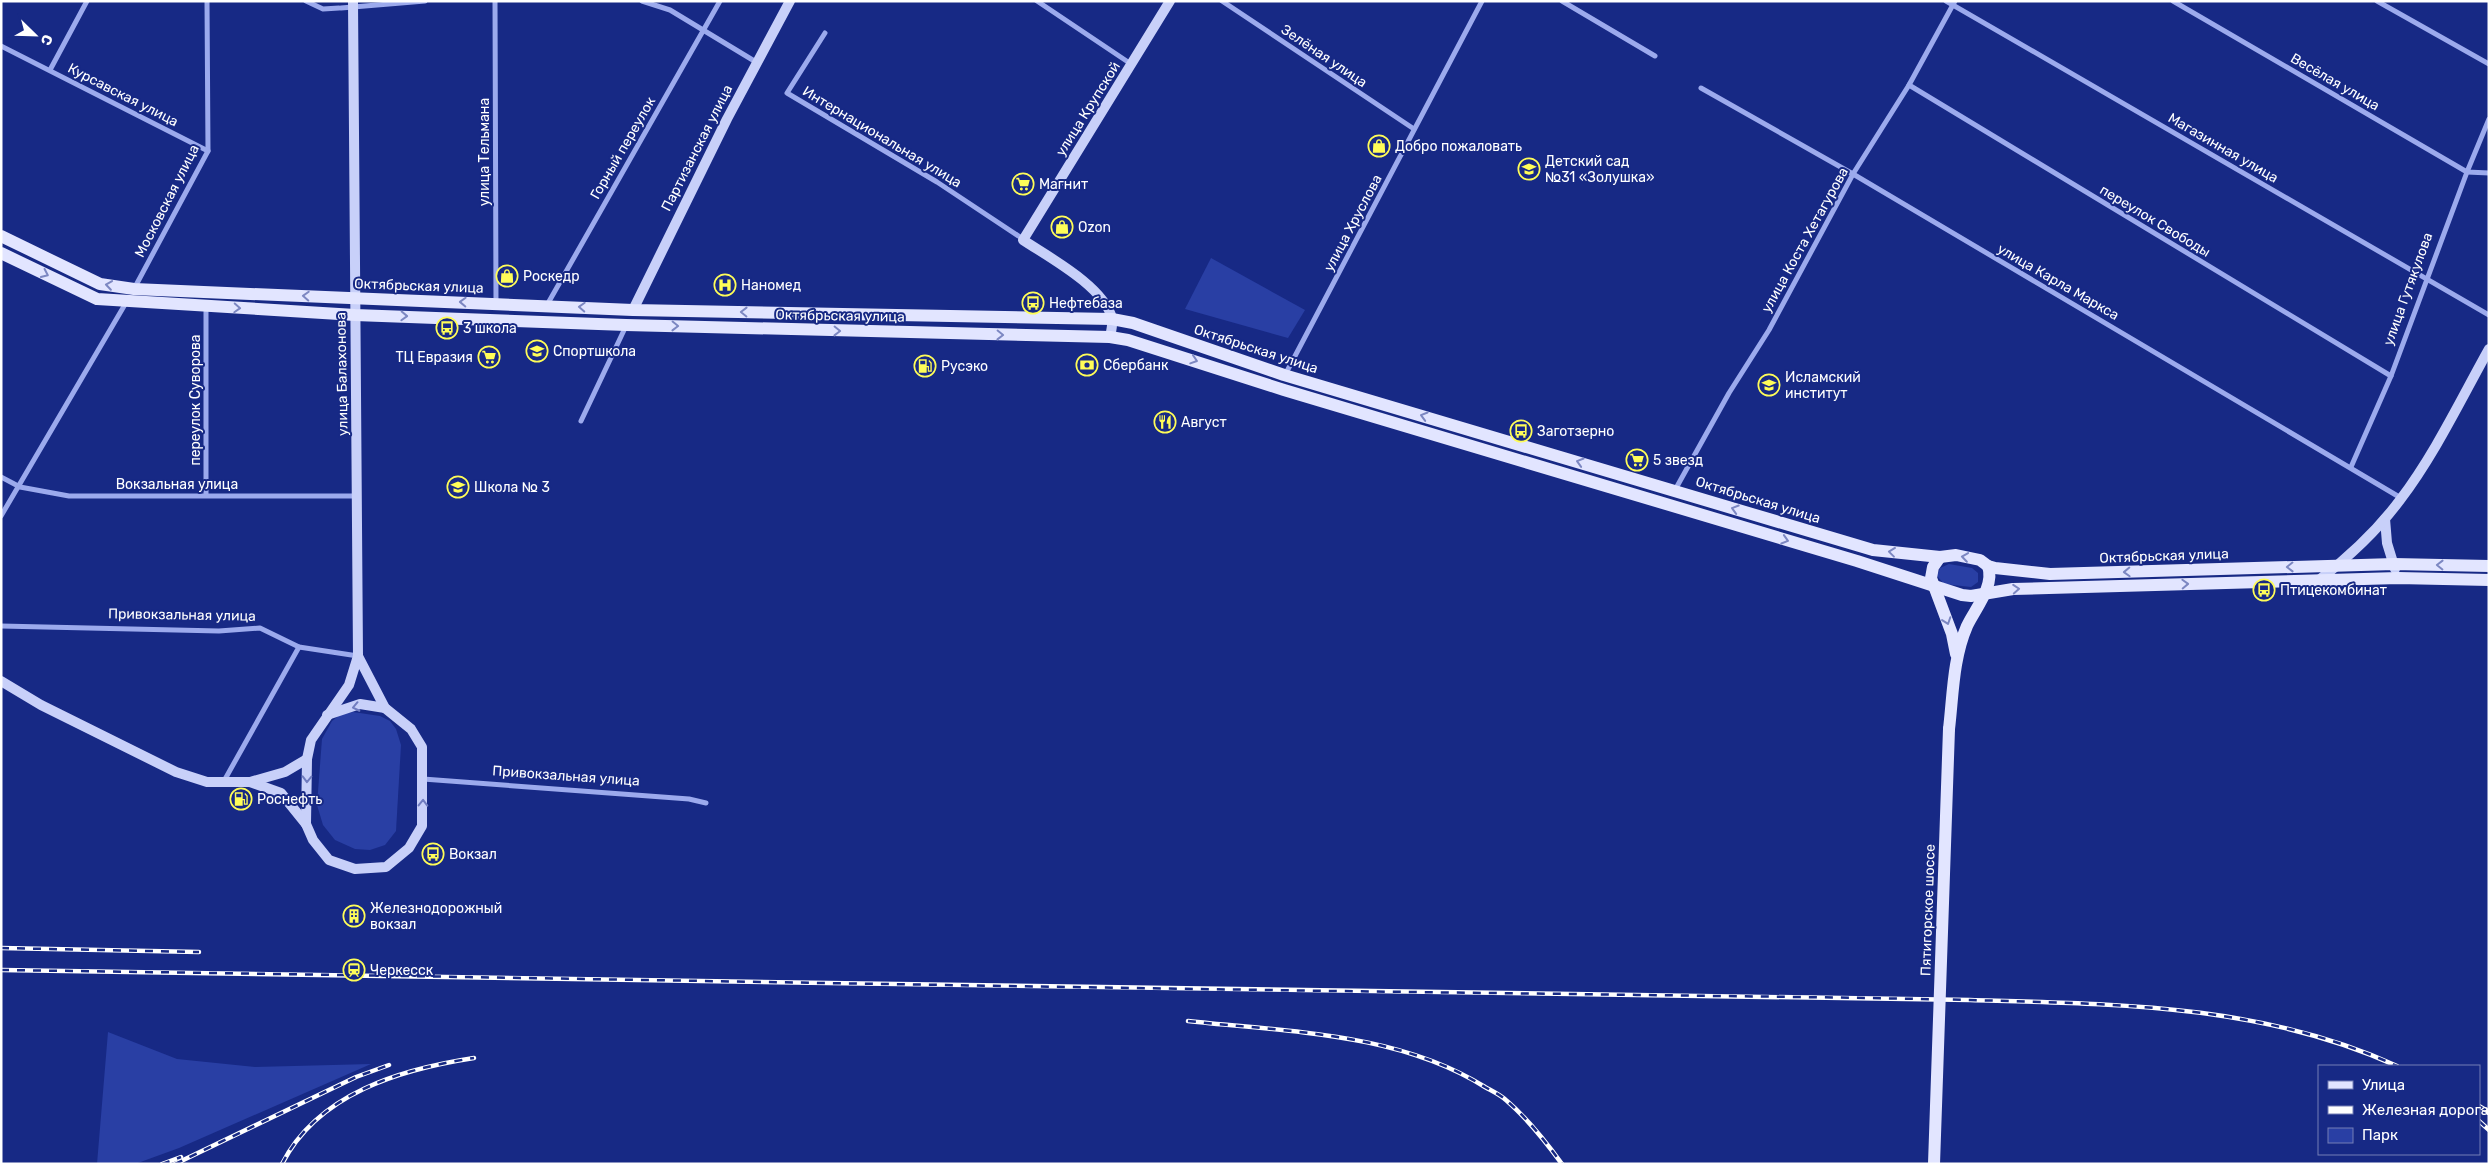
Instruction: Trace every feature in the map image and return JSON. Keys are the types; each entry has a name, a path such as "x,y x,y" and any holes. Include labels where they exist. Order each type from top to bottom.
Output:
{"main road":[{"name":"Октябрьская улица","path":"1,236 100,284 134,289 633,310 1112,319 1133,323 1284,375 1873,550 1940,557 1950,555 1974,558 1985,562 1988,566 2050,574 2339,565 2489,566"},
{"name":"Октябрьская улица","path":"1,253 97,299 355,314 626,325 1110,337 1140,343 1284,390 1935,586 1943,591 1962,595 1971,596 2032,588 2398,578 2489,580"},
{"name":"Пятигорское шоссе","path":"1940,557 1931,573 1932,582 1952,634 1957,657"},
{"name":"Пятигорское шоссе","path":"1934,1164 1949,729 1957,657 1966,629 1989,581 1988,566"}],"street":[{"path":"50,70 87,1"},
{"name":"Московская улица","path":"134,289 208,151 206,1"},
{"path":"306,1 323,9 340,8 353,4 425,1"},
{"name":"улица Тельмана","path":"495,1 496,304"},
{"path":"642,1 670,10 756,62"},
{"name":"Горный переулок","path":"547,306 720,1"},
{"name":"Партизанская улица","path":"633,310 756,62 790,1"},
{"path":"1037,1 1132,64"},
{"name":"улица Крупской","path":"1023,240 1170,1"},
{"name":"Зелёная улица","path":"1222,1 1414,129"},
{"name":"улица Хруслова","path":"1284,375 1482,1"},
{"path":"1562,1 1655,56"},
{"name":"Магазинная улица","path":"1946,1 1954,3 2489,315"},
{"name":"Весёлая улица","path":"2173,1 2466,172 2489,173"},
{"path":"2377,1 2489,64"},
{"name":"улица Коста Хетагурова","path":"1675,491 1724,401 1769,330 1853,174 1908,84 1954,3"},
{"name":"улица Балахонова","path":"353,4 358,656 349,685 311,740 307,759 306,824 313,840 330,860 355,869 386,867 409,848 422,826 423,779 422,747 411,729 385,708 358,656"},
{"name":"Интернациональная улица","path":"825,33 787,93 937,182 1023,240"},
{"name":"Курсавская улица","path":"1,46 208,151"},
{"name":"переулок Свободы","path":"1908,84 2391,376"},
{"name":"улица Карла Маркса","path":"1701,88 1853,174 2351,466 2402,498"},
{"name":"улица Гутякулова","path":"2351,466 2391,376 2466,172 2489,119"},
{"path":"1023,240 1087,284 1105,306 1112,319 1110,337"},
{"path":"1,516 20,487 127,301"},
{"name":"переулок Суворова","path":"206,306 206,495"},
{"path":"581,421 626,325"},
{"path":"2319,580 2339,565 2385,519 2402,498 2418,474 2489,349"},
{"name":"Вокзальная улица","path":"1,477 20,487 69,496 357,496"},
{"path":"2385,519 2387,543 2398,578"},
{"name":"Привокзальная улица","path":"1,626 219,631 260,628 298,648 358,656"},
{"path":"224,781 298,648"},
{"path":"1,681 41,705 176,772 207,782 250,782 281,793 306,824"},
{"path":"327,715 360,704 385,708"},
{"path":"250,782 285,772 307,759"},
{"name":"Привокзальная улица","path":"423,779 689,799 706,803"}],"green space":[{"path":"1211,258 1305,310 1288,338 1185,309"},
{"path":"1949,564 1972,568 1978,573 1978,582 1971,587 1944,584 1937,576 1940,568"},
{"path":"353,712 380,716 390,721 396,729 401,745 396,831 385,845 370,850 355,849 335,840 323,825 317,805 322,739 332,721 341,714"},
{"path":"108,1032 177,1059 255,1067 371,1064 179,1148 135,1164 97,1164"}],"railway":[{"path":"1,948 199,952"},
{"path":"1,970 1871,998 2079,1003 2187,1011 2241,1019 2294,1030 2346,1046 2394,1065"},
{"path":"1188,1021 1302,1032 1378,1045 1415,1055 1451,1069 1502,1097 1529,1123 1562,1164"},
{"path":"282,1164 298,1140 317,1119 340,1102 364,1088 419,1069 474,1058"},
{"path":"175,1164 356,1077 389,1065"},
{"path":"2480,1107 2489,1112"},
{"path":"2480,1122 2489,1130"},
{"path":"162,1164 181,1157"}],"place":[{"name":"Добро пожаловать","path":"1379,146"},
{"name":"Детский сад №31 «Золушка»","path":"1529,169"},
{"name":"Магнит","path":"1023,184"},
{"name":"Ozon","path":"1062,227"},
{"name":"Роскедр","path":"507,276"},
{"name":"Наномед","path":"725,285"},
{"name":"Нефтебаза","path":"1033,303"},
{"name":"3 школа","path":"447,328"},
{"name":"Спортшкола","path":"537,351"},
{"name":"ТЦ Евразия","path":"489,357"},
{"name":"Сбербанк","path":"1087,365"},
{"name":"Русэко","path":"925,366"},
{"name":"Исламский институт","path":"1769,385"},
{"name":"Август","path":"1165,422"},
{"name":"Заготзерно","path":"1521,431"},
{"name":"5 звезд","path":"1637,460"},
{"name":"Школа № 3","path":"458,487"},
{"name":"Птицекомбинат","path":"2264,590"},
{"name":"Роснефть","path":"241,799"},
{"name":"Вокзал","path":"433,854"},
{"name":"Железнодорожный вокзал","path":"354,916"},
{"name":"Черкесск","path":"354,970"}]}
